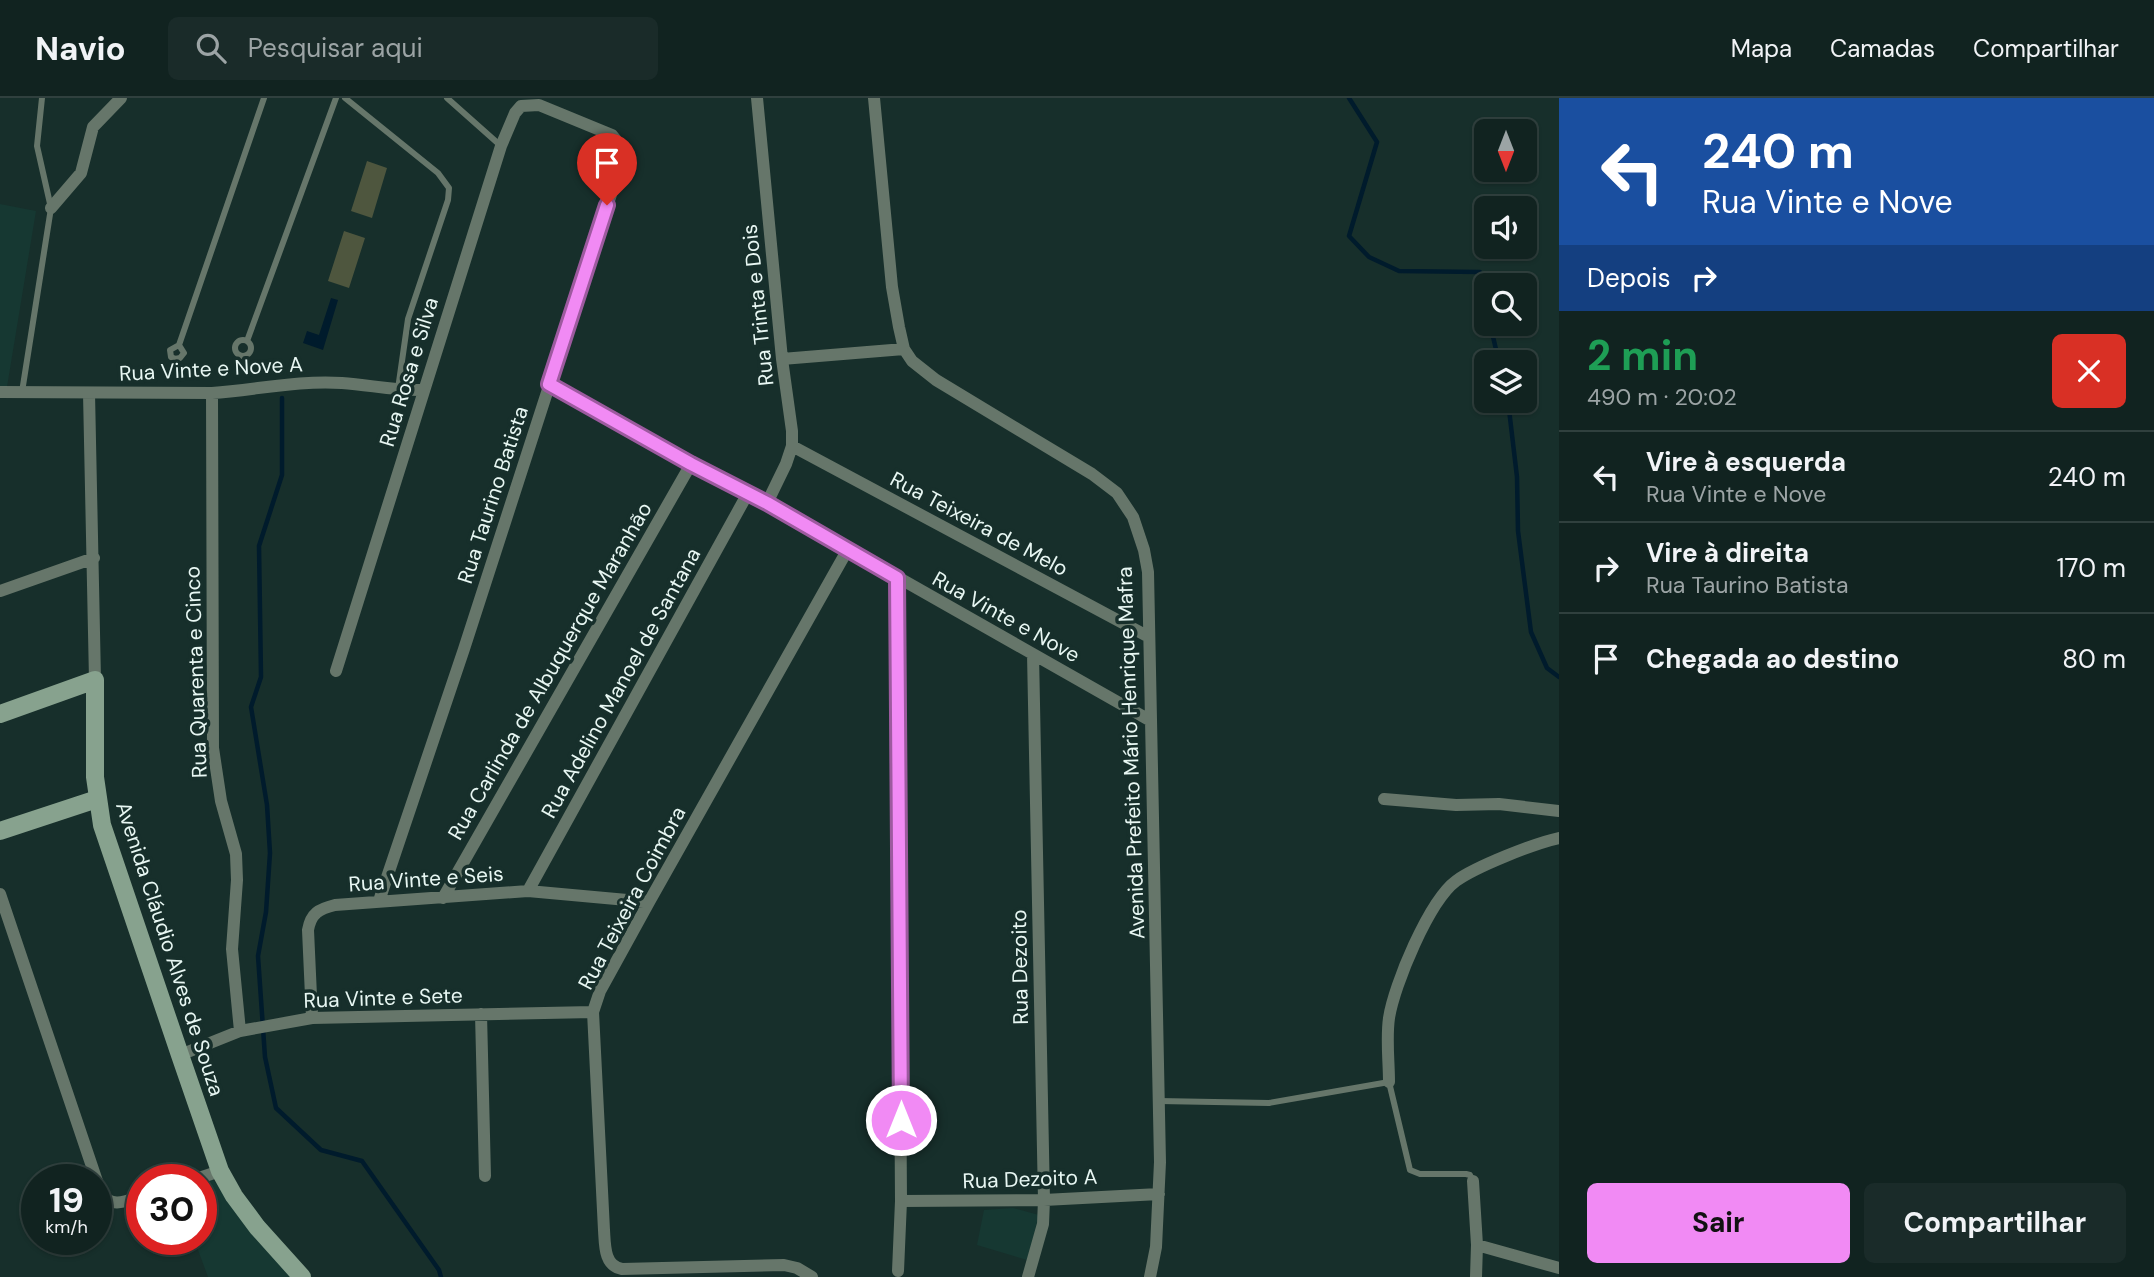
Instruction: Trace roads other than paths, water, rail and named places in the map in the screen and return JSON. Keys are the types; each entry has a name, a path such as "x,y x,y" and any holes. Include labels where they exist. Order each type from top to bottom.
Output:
{"street":[{"path":"51,208 81,173 93,127 121,98"},
{"name":"Rua Trinta e Dois","path":"757,98 792,446 767,503"},
{"path":"782,359 904,349 892,286 874,98"},
{"name":"Rua Rosa e Silva","path":"337,671 501,146 514,113 521,106 539,105"},
{"name":"Rua Taurino Batista","path":"379,901 616,179 620,152 618,141 612,135 539,105"},
{"name":"Avenida Prefeito Mário Henrique Mafra","path":"904,349 912,361 936,380 1092,474 1117,493 1133,517 1144,550 1148,572 1159,1101 1159,1194 1156,1247 1150,1277"},
{"name":"Rua Vinte e Nove A","path":"0,392 212,393 245,391 290,383 343,383 397,391 424,390"},
{"name":"Rua Vinte e Nove","path":"549,384 691,464 767,503 1151,721"},
{"name":"Avenida Cláudio Alves de Souza","path":"89,393 97,799 102,825 220,1171 234,1196 257,1227 302,1277"},
{"name":"Rua Quarenta e Cinco","path":"212,393 213,748 221,801 236,854 232,949 240,1031"},
{"name":"Rua Teixeira de Melo","path":"792,446 1149,637"},
{"name":"Rua Carlinda de Albuquerque Maranhão","path":"443,898 691,464"},
{"name":"Rua Adelino Manoel de Santana","path":"528,891 748,493"},
{"name":"Rua Teixeira Coimbra","path":"812,1277 797,1268 784,1265 748,1271 622,1269 615,1268 610,1262 604,1230 593,1012 600,991 649,902 848,549"},
{"path":"0,591 94,558"},
{"path":"897,578 901,1201 898,1271"},
{"name":"Rua Dezoito","path":"1028,1277 1043,1224 1044,1200 1033,654"},
{"path":"0,714 95,680"},
{"path":"0,831 97,799"},
{"path":"1384,799 1456,804 1499,803 1559,811"},
{"path":"1389,1082 1389,1020 1395,992 1440,897 1456,881 1480,868 1547,840 1559,838"},
{"name":"Rua Vinte e Seis","path":"312,1018 310,920 314,914 328,906 528,891 649,902"},
{"path":"0,894 101,1193 106,1200 113,1203 126,1201"},
{"name":"Rua Vinte e Sete","path":"180,1055 240,1031 312,1018 593,1012"},
{"path":"481,1014 485,1176"},
{"path":"1473,1181 1476,1277"},
{"name":"Rua Dezoito A","path":"901,1201 1044,1200 1159,1194"},
{"path":"1477,1245 1559,1269"}],"lane":[{"path":"22,392 51,208 37,146 42,98"},
{"path":"178,345 264,98"},
{"path":"247,341 335,98"},
{"path":"345,98 438,173 449,188 449,200 408,319 397,391"},
{"path":"447,98 501,146"},
{"path":"1159,1101 1269,1103 1389,1082 1410,1170 1420,1174 1466,1174 1470,1175 1473,1181"}],"water":[{"path":"331,298 338,300 323,350 303,343 307,331 319,335"}],"waterway":[{"path":"1349,98 1377,142 1349,236 1369,257 1399,271 1480,273"},
{"path":"1493,336 1496,350"},
{"path":"282,398 282,475 259,546 261,677 251,707 267,805 270,853 266,912 258,956 265,1057 276,1108 321,1150 362,1161 439,1270 441,1277"},
{"path":"1509,413 1517,477 1518,531 1531,632 1547,668 1559,677"}]}
